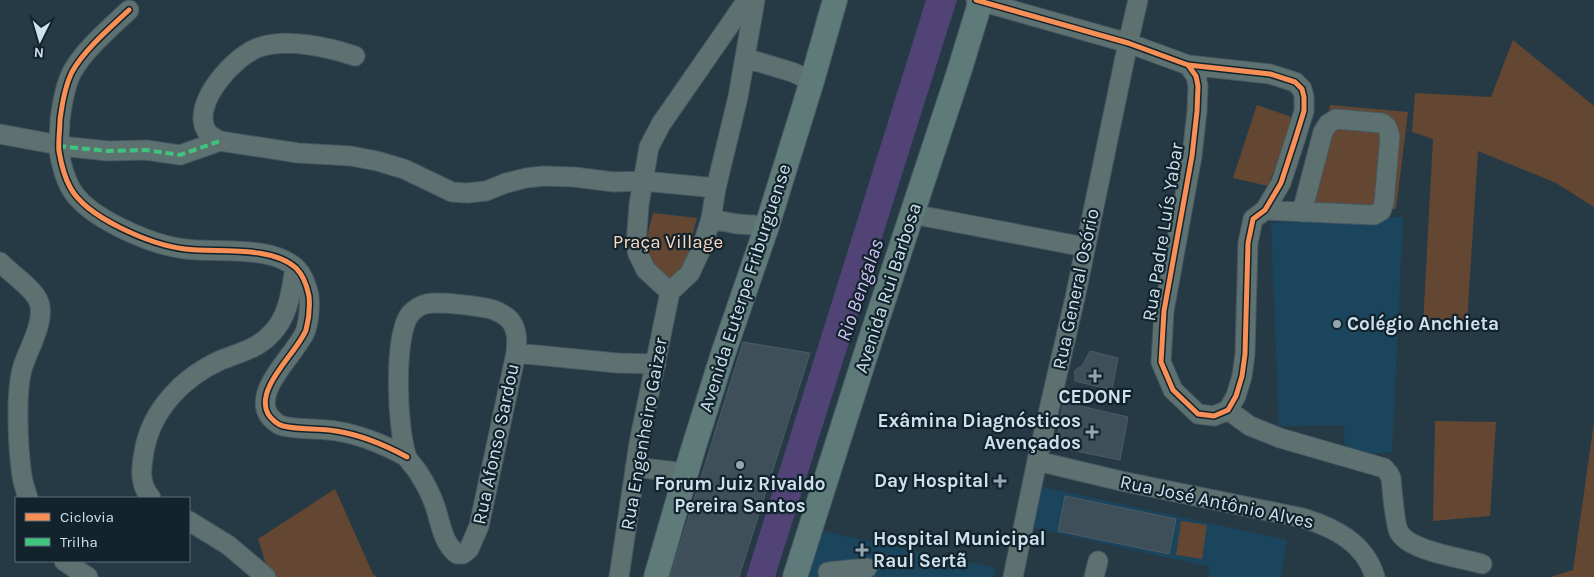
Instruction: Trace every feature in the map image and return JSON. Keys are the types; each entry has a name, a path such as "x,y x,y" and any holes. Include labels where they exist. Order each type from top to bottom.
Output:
{"main road":[{"name":"Avenida Euterpe Friburguense","path":"656,577 722,357 767,226 812,81 834,0"},
{"name":"Avenida Rui Barbosa","path":"795,577 959,72 979,0"}],"street":[{"path":"747,0 661,124 649,148 636,235 638,254 646,270 670,292 690,273 702,247 711,219 716,188 738,97 755,0"},
{"path":"979,0 1128,43 1188,65 1270,74 1290,79 1302,89 1304,111 1282,183 1265,210 1253,219 1248,243 1245,354 1242,376 1236,396 1228,410 1250,426 1280,438 1384,468 1390,478 1398,532 1408,542 1421,548 1482,564"},
{"name":"Rua General Osório","path":"1013,577 1138,0"},
{"path":"129,10 88,50 67,83 61,110 58,146 64,175 70,189 83,202 114,225 141,238 184,249 251,252 272,256 295,268 301,274 308,292 309,316 306,330 271,383 267,393 266,404 268,414 280,425 336,431 364,437 407,457"},
{"path":"354,56 324,47 286,44 272,44 253,49 230,66 219,80 204,109 203,120 205,129 211,136 220,141 298,153 351,156 377,161 404,168 452,192 486,191 513,181 543,176 574,177 614,182 643,181 716,188"},
{"path":"745,58 792,72 812,81"},
{"name":"Rua Padre Luís Yabar","path":"1188,65 1196,76 1198,86 1197,112 1190,165 1164,311 1161,362 1173,390 1198,414 1214,416 1228,410"},
{"path":"1265,210 1302,212 1374,215 1381,211 1384,204 1390,136 1387,127 1382,123 1336,119 1328,124 1323,132 1302,212"},
{"path":"0,134 58,146 108,151 146,150 180,155 220,141"},
{"path":"912,214 1085,247"},
{"path":"711,219 737,224 767,226"},
{"path":"0,262 31,291 38,301 39,323 23,367 18,414 22,477 28,497"},
{"path":"150,497 145,491 141,478 141,465 150,431 164,404 195,373 250,350 264,342 272,334 284,317 295,268"},
{"name":"Rua Engenheiro Gaizer","path":"619,577 635,467 670,292"},
{"path":"407,457 400,414 398,379 404,331 411,314 418,307 426,304 472,306 495,310 510,321 515,328 516,353"},
{"name":"Rua Afonso Sardou","path":"407,457 428,489 447,543 457,554 464,554 475,538 481,518 516,353 617,363 656,364"},
{"name":"Rua José Antônio Alves","path":"1037,461 1121,481 1303,518 1324,525 1336,530 1358,547 1370,562 1375,577"},
{"path":"635,467 686,473"},
{"path":"190,522 228,545 266,577"},
{"path":"803,551 827,575 867,568"},
{"path":"66,562 88,577"}],"shaded area":[{"name":"Colégio Anchieta","path":"1403,217 1392,452 1345,456 1344,425 1279,426 1271,223"},
{"path":"1042,487 1287,540 1281,577 1208,577 1210,567 1034,528"},
{"name":"Hospital Municipal Raul Sertã","path":"821,531 996,568 994,577 806,577"}],"green space":[{"path":"1513,40 1594,106 1594,207 1556,183 1478,151 1467,322 1423,325 1433,139 1412,132 1415,93 1491,97"},
{"path":"1257,105 1294,118 1268,186 1233,178"},
{"path":"1330,105 1408,112 1396,209 1313,213"},
{"name":"Praça Village","path":"653,213 697,218 685,264 671,281 649,262 646,241"},
{"path":"1435,421 1496,422 1490,516 1433,521"},
{"path":"1594,422 1594,577 1550,577 1573,570"},
{"path":"335,489 373,574 377,577 270,577 258,539"},
{"path":"1181,521 1207,525 1202,559 1176,555"}],"water":[{"name":"Rio Bengalas","path":"926,0 957,0 775,577 746,577"}],"building":[{"name":"Forum Juiz Rivaldo Pereira Santos","path":"743,342 810,353 739,577 670,577"},
{"name":"CEDONF","path":"1090,351 1118,358 1112,390 1075,381 1075,370 1082,366"},
{"name":"Exâmina Diagnósticos Avençados","path":"1063,402 1128,417 1120,460 1056,447"},
{"path":"1065,496 1176,519 1169,554 1058,531"}],"marked path":[{"path":"58,146 108,151 146,150 180,155 220,141"}],"cycle path":[{"path":"976,0 1128,43 1188,65 1270,74 1295,82 1302,89 1304,111 1281,183 1265,210 1253,219 1248,243 1245,354 1242,376 1236,396 1228,410 1214,416 1198,414 1173,390 1161,362 1164,311 1192,156 1197,111 1198,86 1196,76 1188,65"},
{"path":"129,10 83,55 67,83 60,120 59,147 63,169 70,187 90,209 138,236 185,249 243,251 273,256 296,268 301,274 309,296 308,322 301,339 271,382 265,404 268,414 275,422 281,425 330,430 355,435 407,457"}],"place":[{"name":"Colégio Anchieta","path":"1337,324"},
{"name":"CEDONF","path":"1095,376"},
{"name":"Exâmina Diagnósticos Avençados","path":"1092,432"},
{"name":"Forum Juiz Rivaldo Pereira Santos","path":"740,465"},
{"name":"Day Hospital","path":"1000,481"},
{"name":"Hospital Municipal Raul Sertã","path":"862,550"}]}
